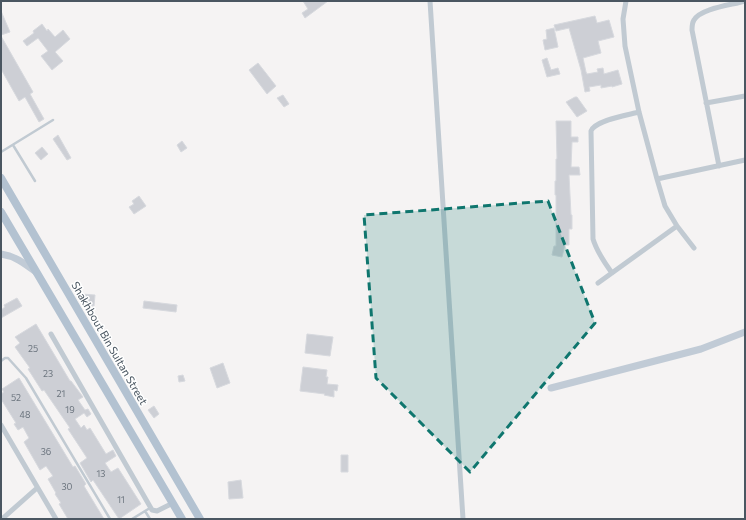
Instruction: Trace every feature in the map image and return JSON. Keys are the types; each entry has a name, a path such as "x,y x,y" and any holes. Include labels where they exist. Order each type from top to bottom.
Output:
{"main road":[{"name":"Shakhbout Bin Sultan Street","path":"1,178 200,519"},
{"path":"1,212 182,519"}],"street":[{"path":"430,1 463,519"},
{"path":"626,1 623,19 623,36 639,112 657,179 665,206 677,226 694,248"},
{"path":"719,166 692,30 694,20 698,16 708,11 745,1"},
{"path":"706,103 745,96"},
{"path":"612,273 600,256 593,239 591,131 592,128 599,123 639,112"},
{"path":"657,179 745,160"},
{"path":"598,283 677,226"},
{"path":"1,254 18,259 37,273"},
{"path":"551,388 701,349 745,332"},
{"path":"52,334 150,508 154,512 173,503"},
{"path":"1,425 56,519"},
{"path":"2,519 37,488"}],"lane":[{"path":"1,152 53,120"},
{"path":"13,145 35,181"},
{"path":"1,361 8,358 26,378 110,519"},
{"path":"132,519 150,508"},
{"path":"145,511 150,519"}],"highlighted area":[{"path":"548,201 595,323 470,472 376,378 364,215"}],"building":[{"path":"303,1 328,1 305,18 302,13 308,9"},
{"path":"1,11 10,32 1,35"},
{"path":"595,16 597,23 609,20 614,37 598,41 601,53 583,58 586,72 587,74 598,72 597,69 603,68 604,74 618,70 622,84 601,88 601,85 589,87 590,91 585,92 581,70 569,28 556,31 554,25"},
{"path":"42,24 47,31 48,29 55,37 63,30 70,39 55,52 63,61 52,70 41,56 48,51 38,38 27,46 23,41 34,33 33,31"},
{"path":"554,28 558,47 545,50 543,40 547,39 546,30"},
{"path":"1,36 33,92 30,94 44,119 39,122 25,97 19,101 1,69"},
{"path":"547,58 551,70 558,68 560,74 547,77 542,60"},
{"path":"258,63 276,86 267,94 249,70"},
{"path":"283,95 289,104 284,107 277,98"},
{"path":"577,97 587,111 577,117 566,102"},
{"path":"556,121 571,121 571,137 578,137 578,142 572,142 571,167 579,167 580,175 569,175 572,229 569,229 569,245 565,245 562,257 552,255 554,246 556,246"},
{"path":"58,135 71,158 67,160 53,139"},
{"path":"182,141 187,148 181,152 177,145"},
{"path":"42,147 48,154 41,160 35,153"},
{"path":"139,196 146,206 134,214 129,207 134,204 132,201"},
{"path":"81,294 95,295 94,306 88,306"},
{"path":"17,298 22,306 1,318 1,310 5,307 4,305"},
{"path":"144,301 177,305 176,312 143,308"},
{"path":"36,324 70,381 83,397 78,400 85,410 88,409 91,414 87,417 84,413 75,419 81,428 84,425 87,430 90,428 106,454 113,450 116,456 105,463 111,472 118,468 141,504 119,519 93,480 91,482 80,463 87,458 68,429 70,428 44,390 42,391 28,369 30,368 15,347 20,343 15,337"},
{"path":"307,334 333,337 330,356 305,353"},
{"path":"223,363 230,383 217,388 210,368"},
{"path":"303,367 327,370 327,384 338,385 337,391 334,390 334,397 324,395 325,394 300,391"},
{"path":"183,375 185,381 179,382 178,376"},
{"path":"19,378 73,467 75,466 86,484 84,486 104,519 68,519 59,504 61,503 48,479 53,476 46,466 40,470 24,442 29,438 23,427 18,430 14,424 16,423 1,399 1,394 4,392 2,389"},
{"path":"154,406 159,414 154,418 148,410"},
{"path":"341,455 348,455 348,472 341,472"},
{"path":"241,480 243,498 229,499 228,482"}]}
